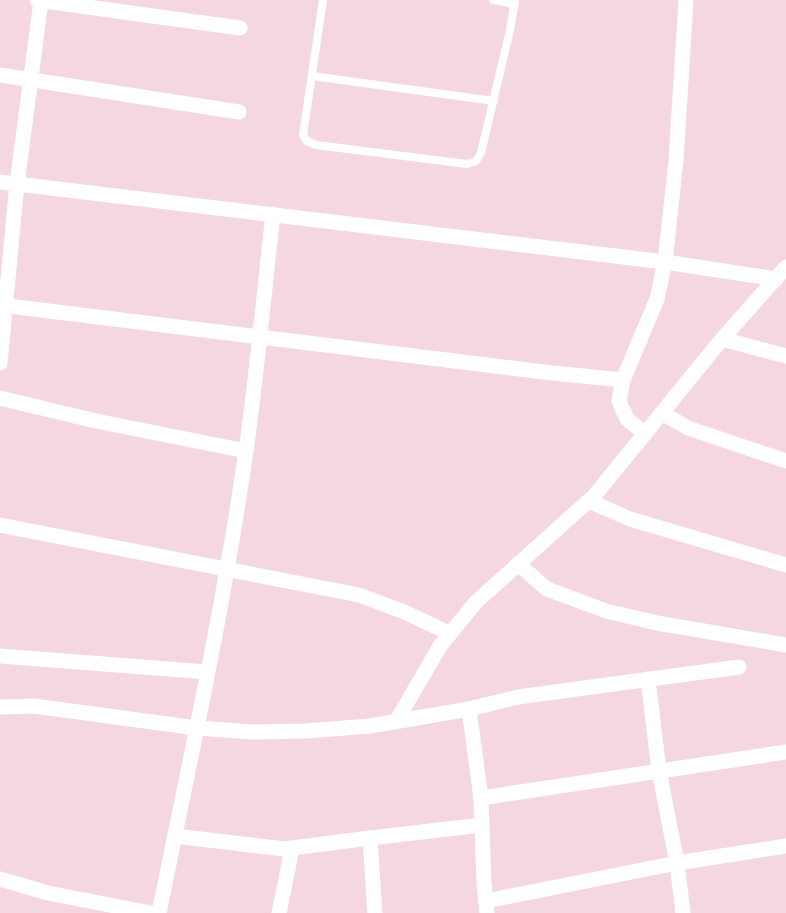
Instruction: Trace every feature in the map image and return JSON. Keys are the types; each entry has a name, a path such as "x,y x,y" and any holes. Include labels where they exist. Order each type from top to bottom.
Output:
{"street":[{"path":"37,0 240,28"},
{"path":"645,434 627,419 619,401 623,380 657,299 665,262 676,161 686,0"},
{"path":"0,363 3,305 41,1"},
{"path":"0,75 239,112"},
{"path":"0,182 665,262 776,279"},
{"path":"159,913 227,569 246,451 273,214"},
{"path":"397,720 450,633 476,602 589,501 722,339 786,267"},
{"path":"3,305 623,380"},
{"path":"722,339 786,356"},
{"path":"0,398 96,421 246,451"},
{"path":"662,413 688,428 786,461"},
{"path":"589,501 630,519 786,565"},
{"path":"0,524 358,595 402,611 450,633"},
{"path":"518,564 546,589 606,610 657,623 786,645"},
{"path":"0,656 207,672"},
{"path":"0,706 34,706 197,728 253,732 306,731 370,726 469,709 518,697 739,667"},
{"path":"648,679 659,771 677,863 683,913"},
{"path":"469,709 481,798 487,907 677,863 786,846"},
{"path":"481,798 786,752"},
{"path":"174,836 276,849 292,849 482,825"},
{"path":"370,838 375,913"},
{"path":"279,913 292,849"},
{"path":"0,879 48,893 151,913"}],"lane":[{"path":"323,0 303,135 307,141 316,145 349,150 467,164 476,161 481,153 515,2 493,0"},
{"path":"312,76 494,101"}]}
